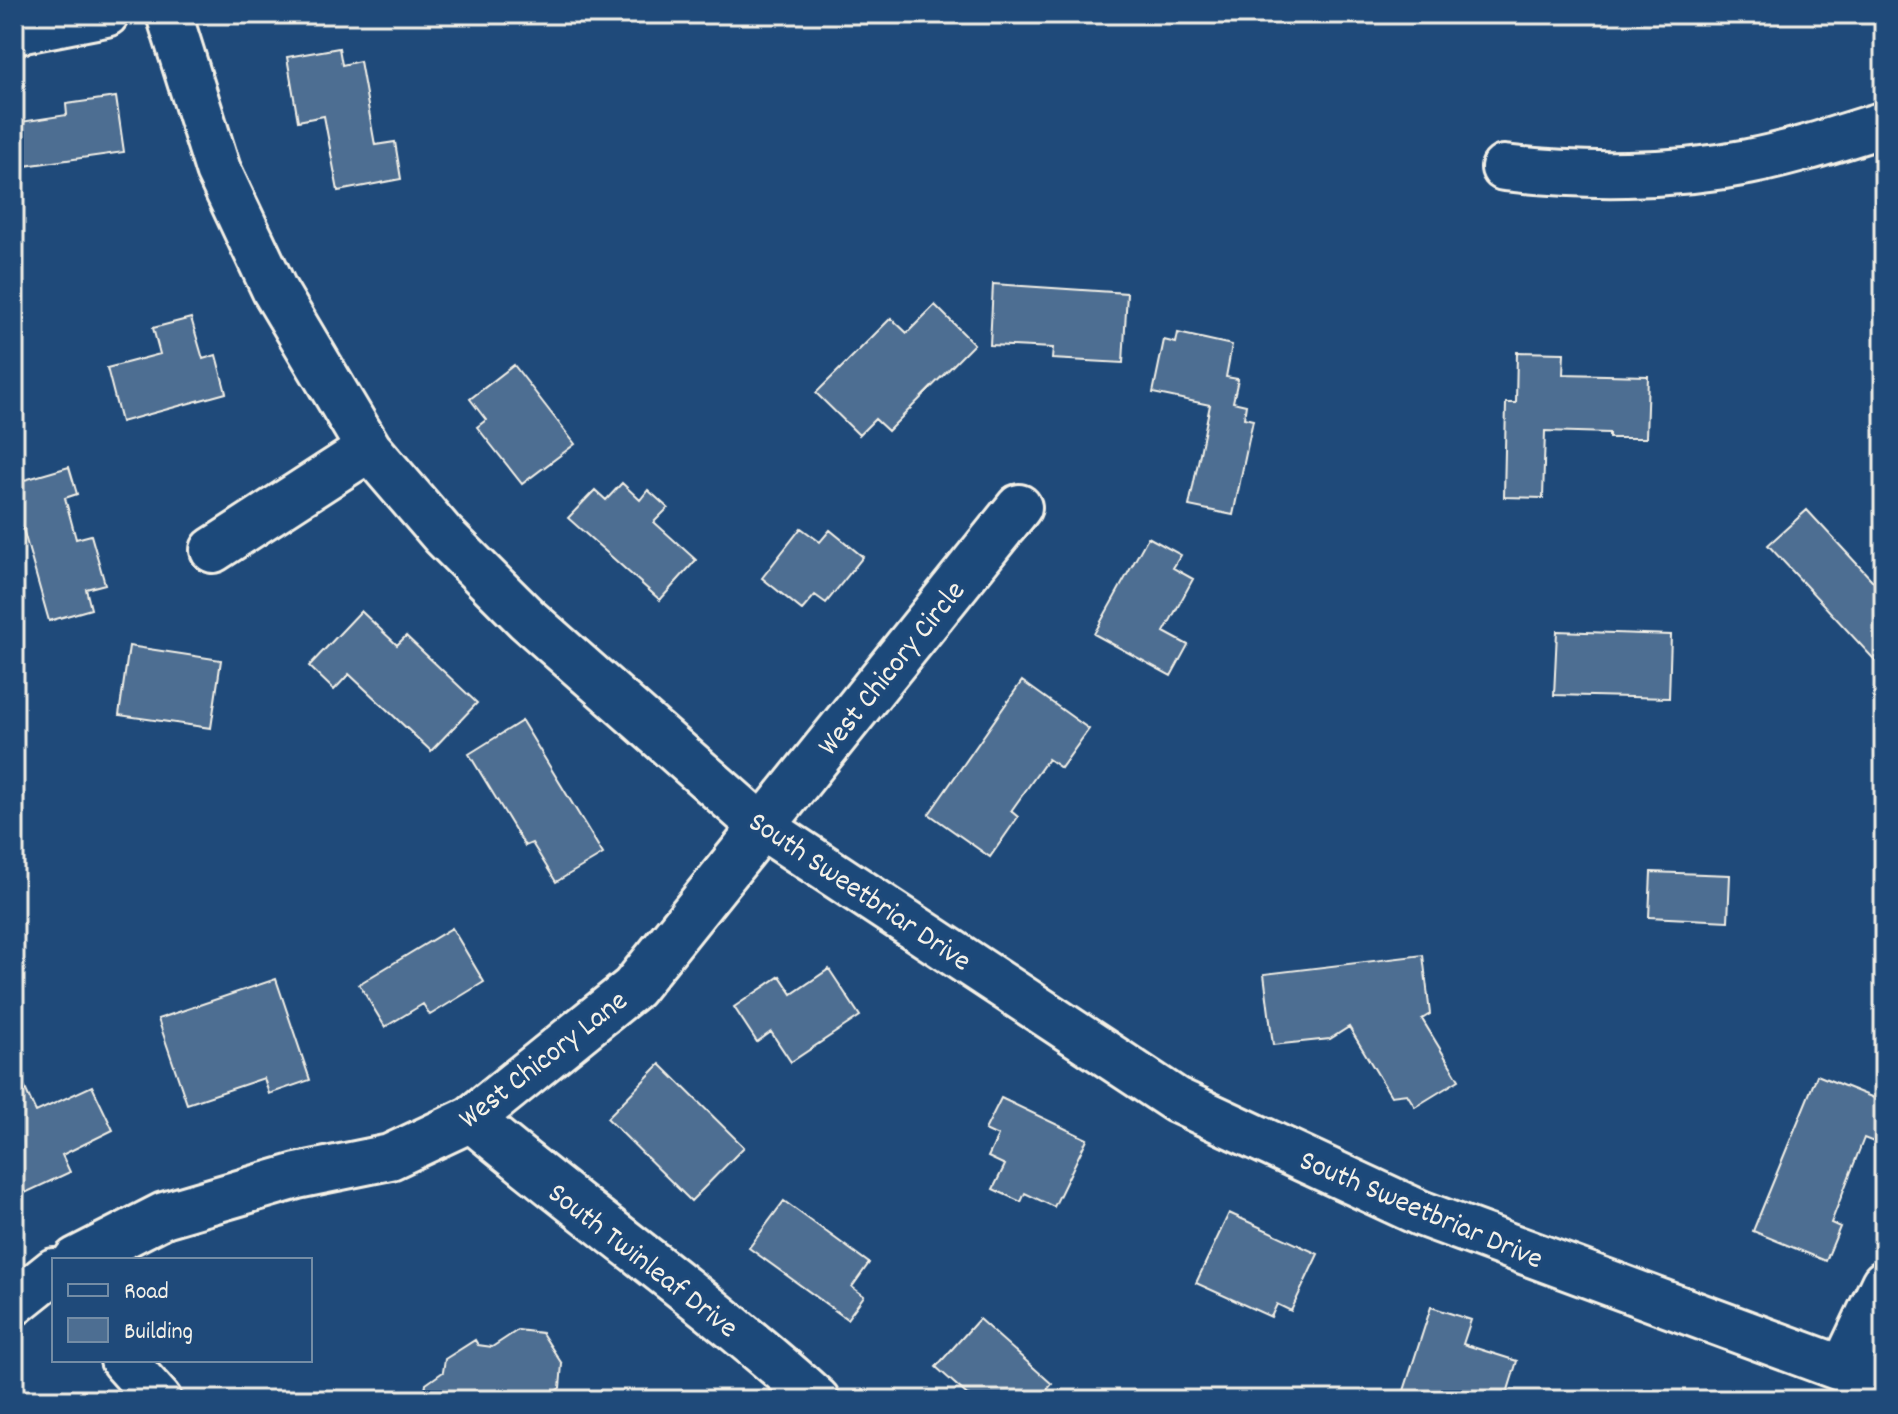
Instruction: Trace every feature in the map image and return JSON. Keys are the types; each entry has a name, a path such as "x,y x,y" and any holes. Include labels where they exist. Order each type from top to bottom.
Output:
{"street":[{"path":"14,32 106,14"},
{"name":"South Sweetbriar Drive","path":"169,14 218,170 275,291 369,449 443,535 527,619 761,826 1176,1100 1420,1213 1843,1369 1884,1388"},
{"path":"1504,168 1661,173 1748,162 1826,143 1884,124"},
{"path":"213,550 369,449"},
{"name":"West Chicory Circle","path":"761,826 1019,507"},
{"name":"West Chicory Lane","path":"84,1258 164,1215 297,1176 390,1157 471,1119 633,988 761,826"},
{"name":"South Twinleaf Drive","path":"471,1119 539,1176 663,1271 817,1400"},
{"name":"West Chicory Lane","path":"14,1303 52,1276"},
{"path":"1843,1369 1884,1283"},
{"path":"125,1362 159,1400"}],"building":[{"path":"339,48 342,65 360,61 375,145 395,142 401,179 338,191 324,116 298,121 287,57"},
{"path":"116,97 124,152 17,167 14,123 67,115 66,104"},
{"path":"993,284 1127,293 1123,363 1052,359 1053,348 990,345"},
{"path":"935,305 974,344 888,431 875,419 859,435 816,393 891,318 907,333"},
{"path":"191,318 203,359 216,355 226,393 121,422 107,368 160,354 153,328"},
{"path":"1178,333 1232,345 1226,377 1238,379 1233,402 1246,405 1244,418 1253,420 1233,515 1189,506 1210,405 1153,393 1164,340 1176,343"},
{"path":"1517,352 1564,353 1563,374 1648,376 1646,438 1609,438 1609,433 1545,431 1543,498 1504,497 1506,403 1516,403"},
{"path":"514,365 575,444 522,484 477,427 486,420 470,399"},
{"path":"69,467 77,494 65,498 76,539 91,535 105,584 86,589 91,609 49,621 14,497 14,483"},
{"path":"622,483 640,500 648,490 668,508 654,522 696,560 660,600 568,518 595,490 606,500"},
{"path":"1807,510 1884,593 1884,670 1768,545"},
{"path":"801,528 820,542 830,530 863,557 826,603 815,595 802,610 762,578"},
{"path":"1148,537 1181,555 1173,568 1193,579 1164,632 1188,645 1171,676 1094,634"},
{"path":"361,611 397,645 406,636 477,703 431,751 349,674 334,690 309,666"},
{"path":"1557,631 1671,635 1669,698 1554,695"},
{"path":"129,646 221,660 211,728 119,715"},
{"path":"1022,681 1089,729 1061,768 1048,759 1011,811 1018,817 990,857 929,814"},
{"path":"522,721 603,854 556,882 532,843 525,846 469,754"},
{"path":"1651,872 1730,875 1728,921 1649,917"},
{"path":"452,928 484,982 430,1015 423,1004 385,1027 359,984"},
{"path":"1423,955 1430,1014 1422,1019 1459,1080 1415,1107 1407,1094 1391,1096 1349,1027 1330,1039 1273,1045 1264,974"},
{"path":"829,969 860,1016 791,1062 771,1032 757,1042 734,1007 780,976 792,994"},
{"path":"276,979 310,1080 269,1094 264,1078 187,1104 158,1019"},
{"path":"660,1064 744,1147 691,1201 607,1118"},
{"path":"1817,1075 1884,1102 1884,1146 1864,1138 1831,1223 1840,1227 1826,1261 1753,1231"},
{"path":"23,1084 36,1112 92,1086 113,1130 62,1155 70,1172 25,1193 14,1169 14,1088"},
{"path":"1001,1098 1087,1139 1054,1207 1025,1193 1021,1202 993,1189 1005,1165 988,1157 998,1136 985,1130"},
{"path":"784,1201 869,1263 852,1287 864,1296 847,1319 749,1248"},
{"path":"1229,1213 1318,1254 1291,1311 1277,1304 1271,1317 1196,1283"},
{"path":"1431,1307 1471,1320 1463,1344 1517,1361 1505,1400 1401,1400"},
{"path":"979,1319 1052,1384 1038,1400 973,1400 936,1367"},
{"path":"518,1330 542,1333 562,1364 560,1388 540,1400 421,1400 426,1384 443,1372 445,1359 475,1340 478,1345 492,1347"}]}
